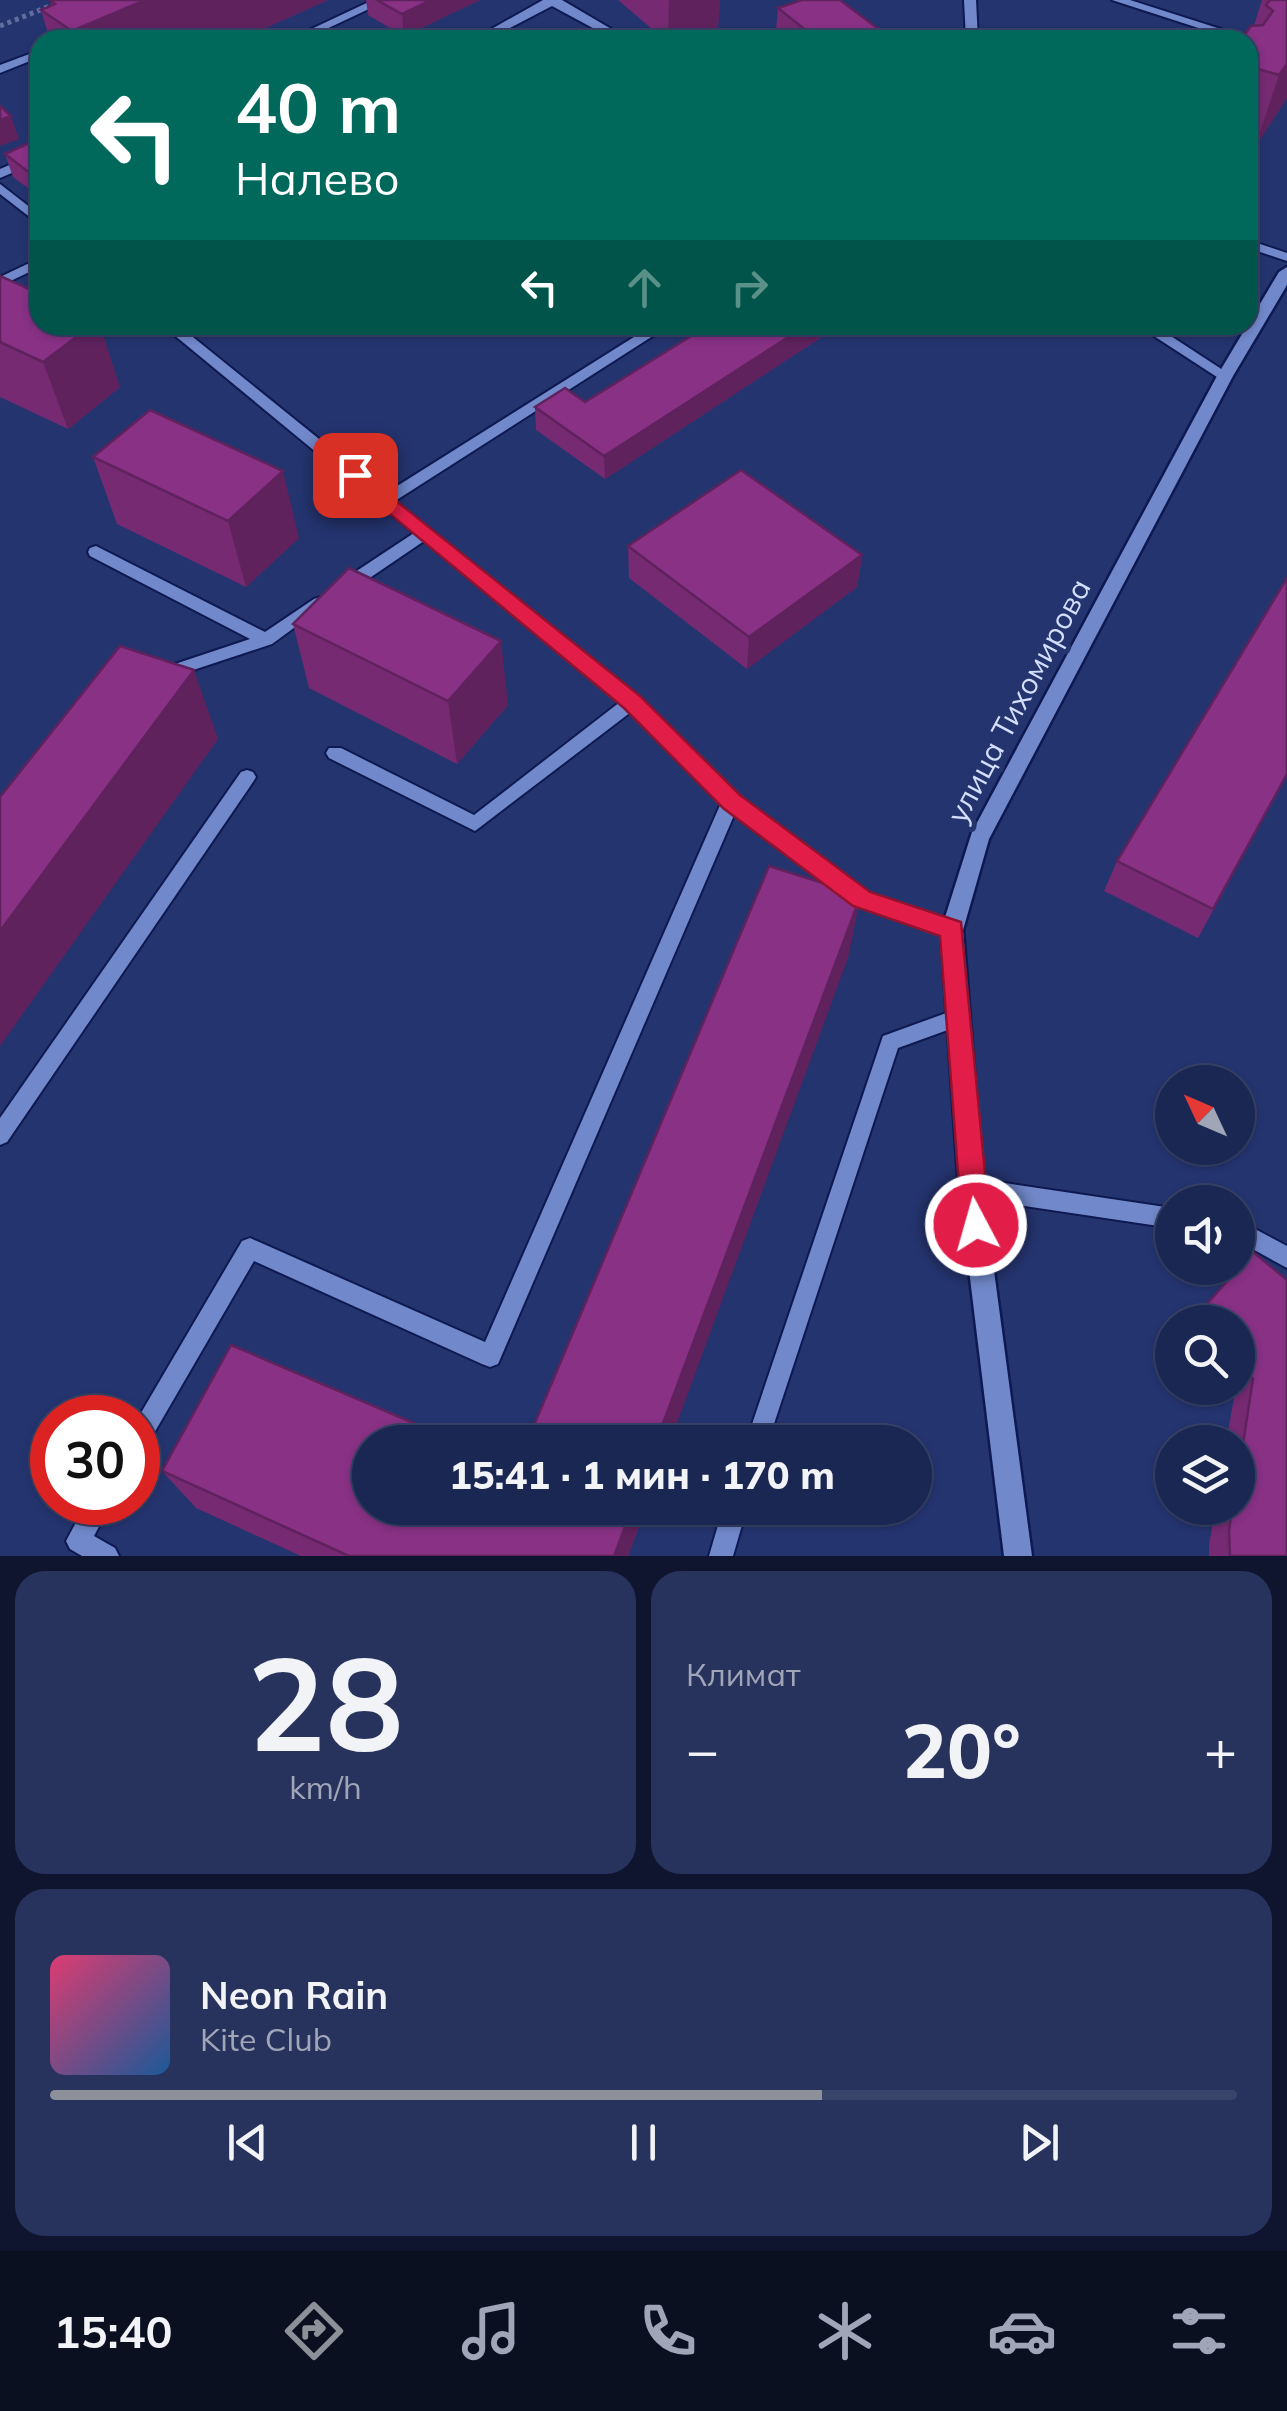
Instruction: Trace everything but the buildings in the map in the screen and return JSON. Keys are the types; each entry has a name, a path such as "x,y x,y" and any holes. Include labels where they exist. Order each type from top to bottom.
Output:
{"street":[{"name":"улица Тихомирова","path":"1258,321 1287,272"},
{"name":"улица Тихомирова","path":"1018,1556 972,1188 952,930 979,838 1249,335"}],"lane":[{"path":"316,30 382,0"},
{"path":"970,0 972,30"},
{"path":"1118,0 1217,30"},
{"path":"497,30 553,1 606,30"},
{"path":"0,69 30,56"},
{"path":"0,174 30,160"},
{"path":"0,188 30,213"},
{"path":"1258,247 1287,257"},
{"path":"0,282 30,267"},
{"path":"181,335 632,702 732,801 862,899 952,930"},
{"path":"386,500 647,335"},
{"path":"1160,335 1225,376"},
{"path":"143,680 266,640 424,534"},
{"path":"96,552 266,640"},
{"path":"335,753 475,824 632,702"},
{"path":"0,1134 248,778"},
{"path":"160,1401 250,1248 490,1356 732,801"},
{"path":"763,1425 890,1042 960,1018"},
{"path":"972,1188 1155,1215"},
{"path":"1255,1240 1287,1258"},
{"path":"87,1525 78,1541 107,1556"},
{"path":"721,1556 730,1525"}],"path":[{"path":"0,26 64,0"}],"route":[{"path":"355,475 632,702 732,801 862,899 952,930 976,1225"}]}
